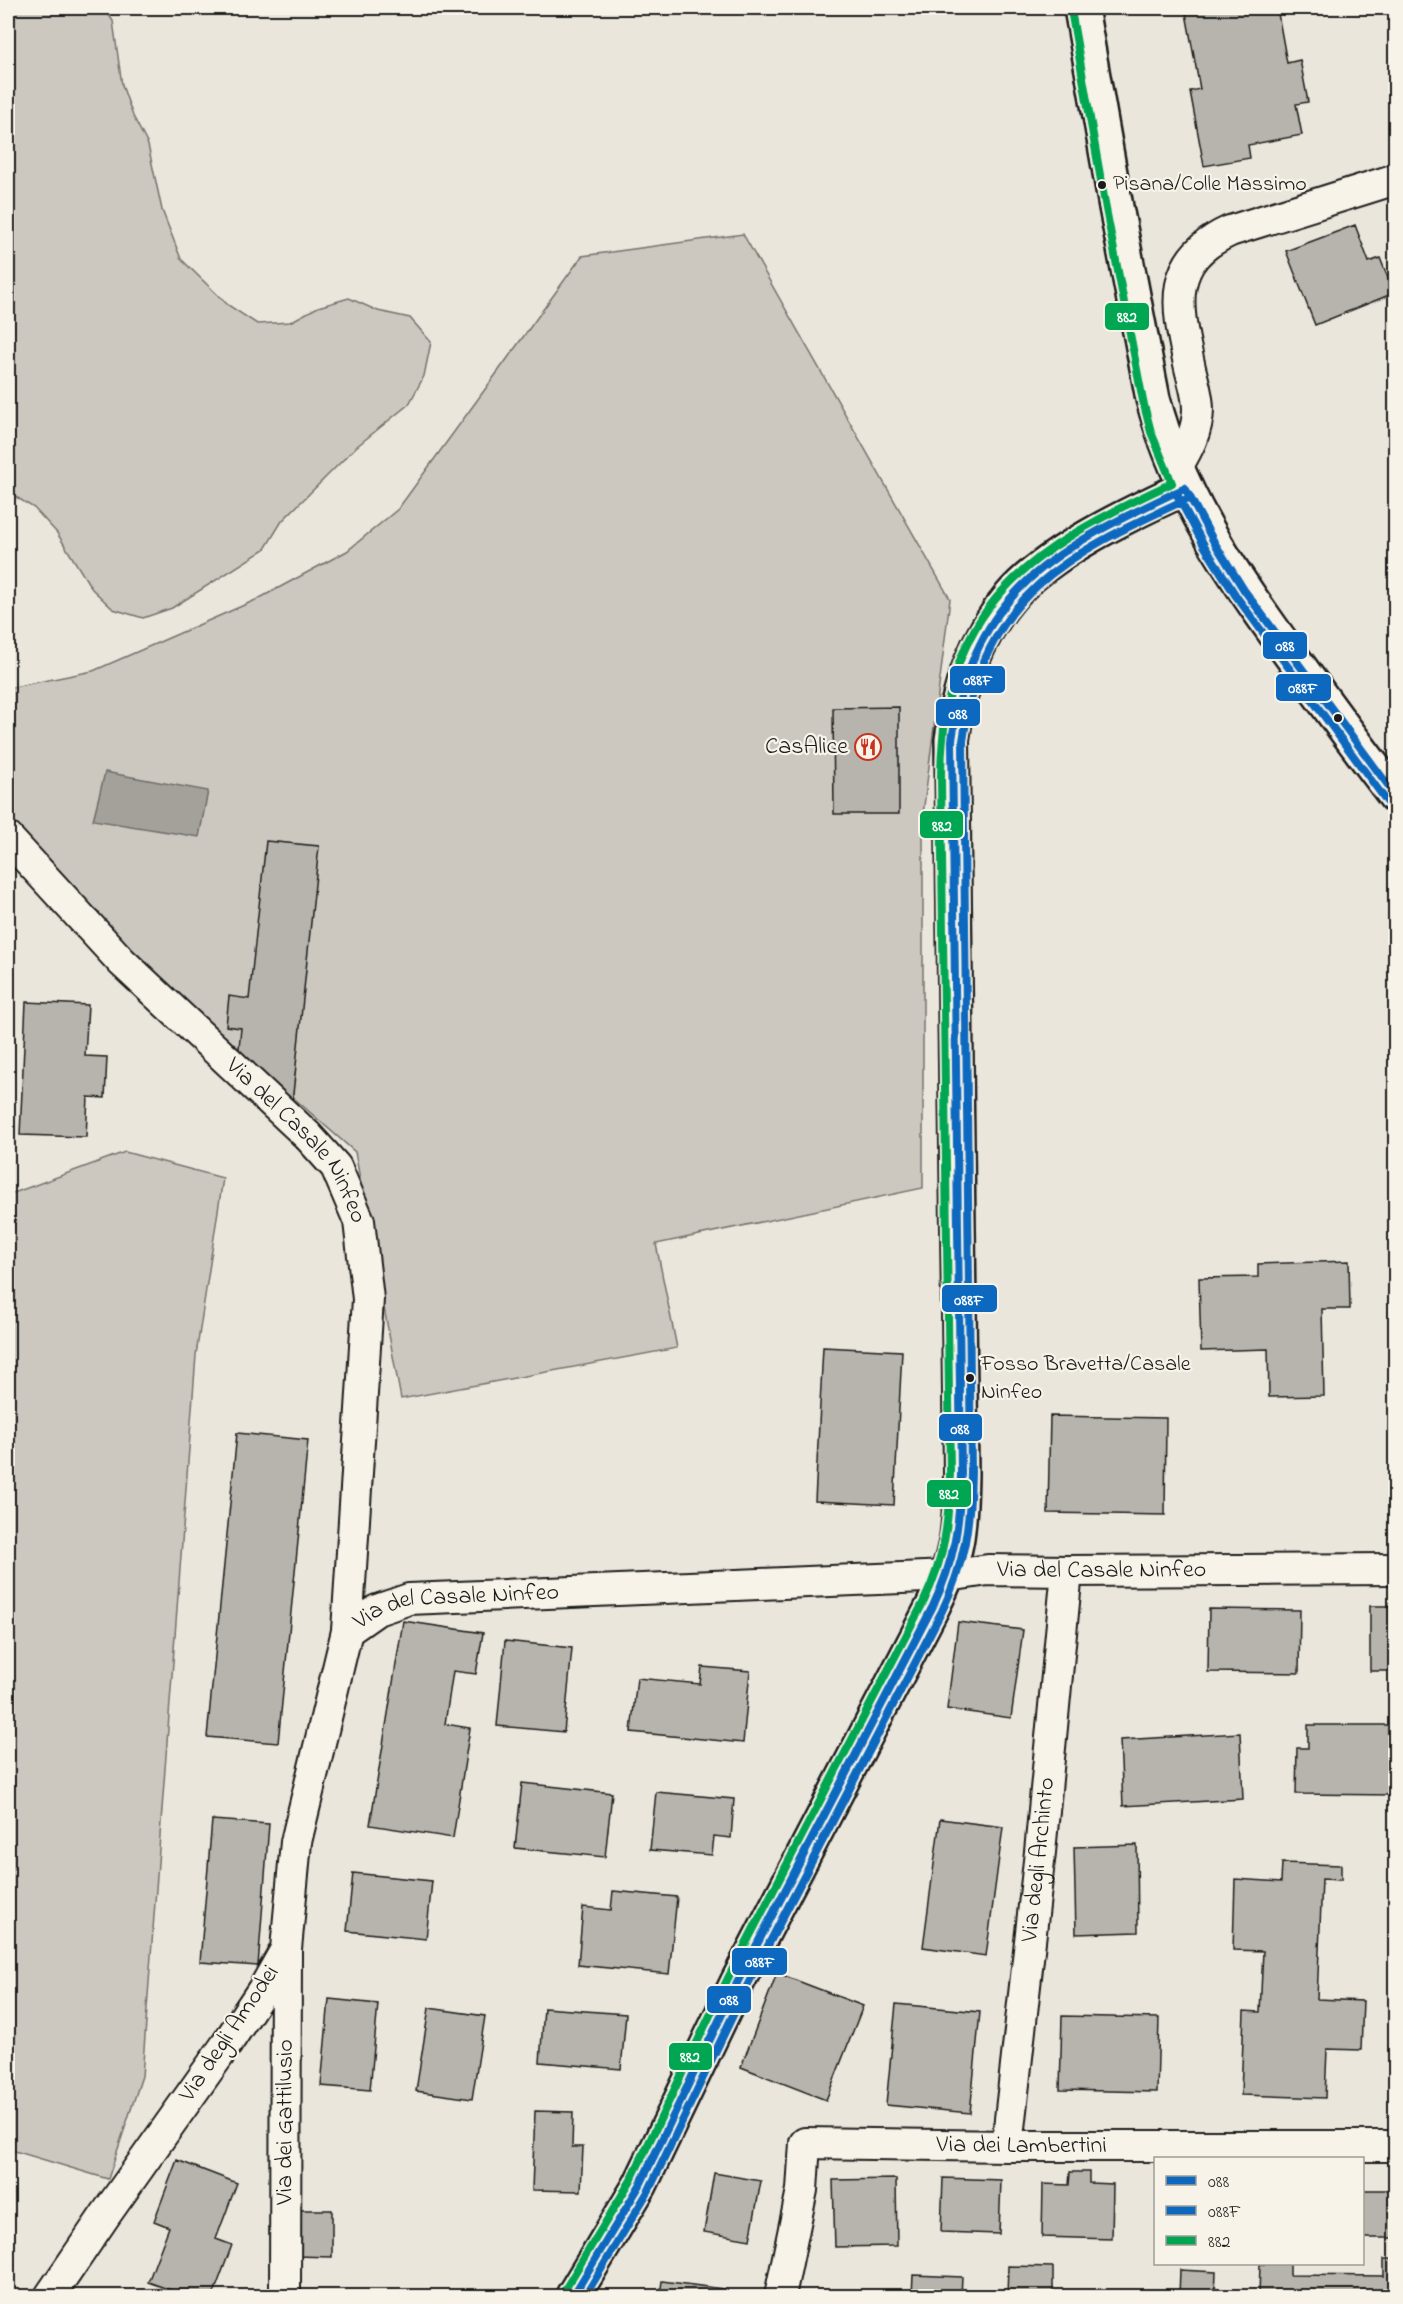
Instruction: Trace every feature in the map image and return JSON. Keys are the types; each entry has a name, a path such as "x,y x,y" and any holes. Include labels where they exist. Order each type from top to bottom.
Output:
{"main road":[{"path":"1081,8 1153,399 1161,428 1181,479 1214,542 1244,590 1395,797"},
{"path":"573,2296 644,2176 738,1981 948,1576 958,1539 961,1473 951,791 952,740 958,699 964,679 986,633 1003,606 1023,585 1054,560 1181,479"}],"street":[{"path":"1181,479 1198,411 1179,298 1182,275 1197,252 1214,238 1230,231 1395,179"},
{"name":"Via del Casale Ninfeo","path":"8,838 122,962 308,1136 336,1167 345,1188 359,1221 368,1299 347,1631"},
{"name":"Via del Casale Ninfeo","path":"347,1631 377,1610 409,1599 948,1576 988,1570 1067,1572 1395,1569"},
{"name":"Via degli Archinto","path":"1007,2146 1040,1852 1067,1572"},
{"name":"Via degli Amodei","path":"50,2296 232,2036 264,1988 286,1949 296,1842 305,1796 347,1631"},
{"name":"Via dei Gattilusio","path":"285,2296 286,1949"},
{"name":"Via dei Lambertini","path":"780,2296 802,2190 805,2143 1007,2146 1395,2146"}],"shaded area":[{"path":"8,8 104,8 113,21 122,85 133,116 148,145 162,210 181,259 228,305 257,324 290,322 318,307 349,298 378,311 410,318 431,342 424,376 409,404 356,447 282,521 265,549 172,608 143,618 113,609 92,589 57,533 34,508 8,492"},
{"path":"743,234 950,599 923,814 923,1188 656,1244 677,1348 401,1399 355,1152 154,975 34,860 8,821 8,688 93,671 258,599 347,551 398,509 582,256"},
{"path":"105,772 208,791 199,837 93,820"},
{"path":"125,1152 223,1178 196,1355 142,2076 108,2179 8,2149 8,1195"}],"building":[{"path":"1185,8 1277,8 1287,63 1300,60 1308,102 1296,104 1302,135 1248,145 1250,158 1204,166 1190,91 1200,89"},
{"path":"1355,225 1369,262 1380,258 1394,293 1315,325 1286,251"},
{"path":"899,707 899,814 834,814 833,708"},
{"path":"266,841 319,846 291,1113 237,1068 241,1028 226,1026 229,996 249,999"},
{"path":"26,1002 88,1005 85,1056 107,1057 105,1098 88,1097 86,1137 20,1135"},
{"path":"1349,1261 1350,1309 1322,1309 1324,1396 1269,1397 1268,1349 1201,1351 1199,1278 1258,1277 1258,1264"},
{"path":"823,1347 902,1351 894,1505 815,1501"},
{"path":"1050,1416 1166,1418 1165,1515 1048,1513"},
{"path":"237,1433 308,1440 278,1743 207,1737"},
{"path":"1370,1606 1396,1606 1396,1671 1370,1671"},
{"path":"1209,1609 1300,1610 1299,1673 1208,1672"},
{"path":"403,1621 483,1633 476,1674 453,1671 445,1724 470,1728 453,1838 370,1825"},
{"path":"958,1622 1023,1630 1011,1718 947,1709"},
{"path":"505,1641 572,1648 564,1732 497,1726"},
{"path":"702,1667 750,1671 743,1743 631,1732 637,1678 700,1684"},
{"path":"1308,1725 1396,1725 1396,1795 1296,1794 1297,1748 1308,1748"},
{"path":"1240,1733 1243,1799 1123,1806 1120,1740"},
{"path":"522,1783 612,1793 605,1857 515,1848"},
{"path":"656,1792 734,1799 731,1838 714,1836 712,1855 650,1850"},
{"path":"940,1819 1003,1827 986,1956 923,1947"},
{"path":"212,1820 269,1824 258,1966 200,1962"},
{"path":"1137,1845 1138,1932 1076,1934 1074,1847"},
{"path":"1282,1863 1341,1865 1341,1880 1322,1879 1317,1999 1363,2001 1361,2050 1327,2049 1325,2098 1241,2095 1244,2011 1260,2012 1263,1951 1233,1950 1235,1879 1281,1882"},
{"path":"353,1873 432,1881 426,1939 347,1931"},
{"path":"613,1891 677,1897 669,1974 578,1965 583,1907 611,1910"},
{"path":"777,1973 863,2006 826,2100 741,2067"},
{"path":"329,1999 378,2004 370,2090 321,2086"},
{"path":"896,2004 980,2012 970,2113 886,2105"},
{"path":"429,2008 485,2016 472,2099 416,2091"},
{"path":"544,2008 626,2014 621,2069 540,2062"},
{"path":"1062,2016 1159,2018 1157,2092 1060,2090"},
{"path":"535,2111 573,2112 572,2147 583,2147 581,2191 532,2190"},
{"path":"177,2160 237,2183 216,2239 232,2245 213,2296 188,2296 148,2282 169,2227 154,2221"},
{"path":"1070,2172 1089,2172 1089,2183 1113,2184 1112,2239 1042,2237 1043,2184 1069,2185"},
{"path":"714,2173 761,2181 750,2240 704,2232"},
{"path":"943,2178 1001,2180 999,2234 941,2232"},
{"path":"896,2179 897,2246 835,2247 833,2180"},
{"path":"1364,2190 1396,2190 1396,2238 1364,2238"},
{"path":"297,2210 332,2210 332,2257 296,2256"},
{"path":"1384,2259 1396,2259 1396,2296 1259,2296 1260,2265 1290,2265 1290,2275 1384,2276"},
{"path":"1008,2266 1053,2267 1053,2296 1007,2296"},
{"path":"1180,2270 1216,2272 1215,2296 1179,2296"},
{"path":"913,2275 962,2277 961,2296 912,2296"},
{"path":"662,2281 723,2289 722,2296 660,2296"},
{"path":"377,2293 378,2296 317,2296 317,2294"}],"transit line":[{"name":"882","path":"564,2291 631,2180 729,1976 924,1601 941,1554 947,1523 950,1473 941,779 945,719 957,669 976,627 1002,591 1035,561 1074,533 1172,483 1151,432 1143,401 1071,10"},
{"name":"088","path":"1185,488 1214,542 1244,590 1396,796"},
{"name":"088","path":"573,2296 640,2185 738,1981 933,1606 947,1573 955,1541 961,1473 952,740 963,688 980,645 1002,609 1029,580 1061,554 1098,531 1185,488"},
{"name":"088F","path":"1176,493 1205,547 1236,596 1388,803"},
{"name":"088F","path":"585,2296 649,2190 747,1986 942,1611 956,1576 965,1544 971,1473 963,741 974,690 990,649 1011,614 1038,585 1069,561 1105,539 1189,498"}],"place":[{"name":"Pisana/Colle Massimo","path":"1102,185"},
{"name":"CasAlice","path":"868,747"},
{"name":"Fosso Bravetta/Casale Ninfeo","path":"970,1378"}]}
